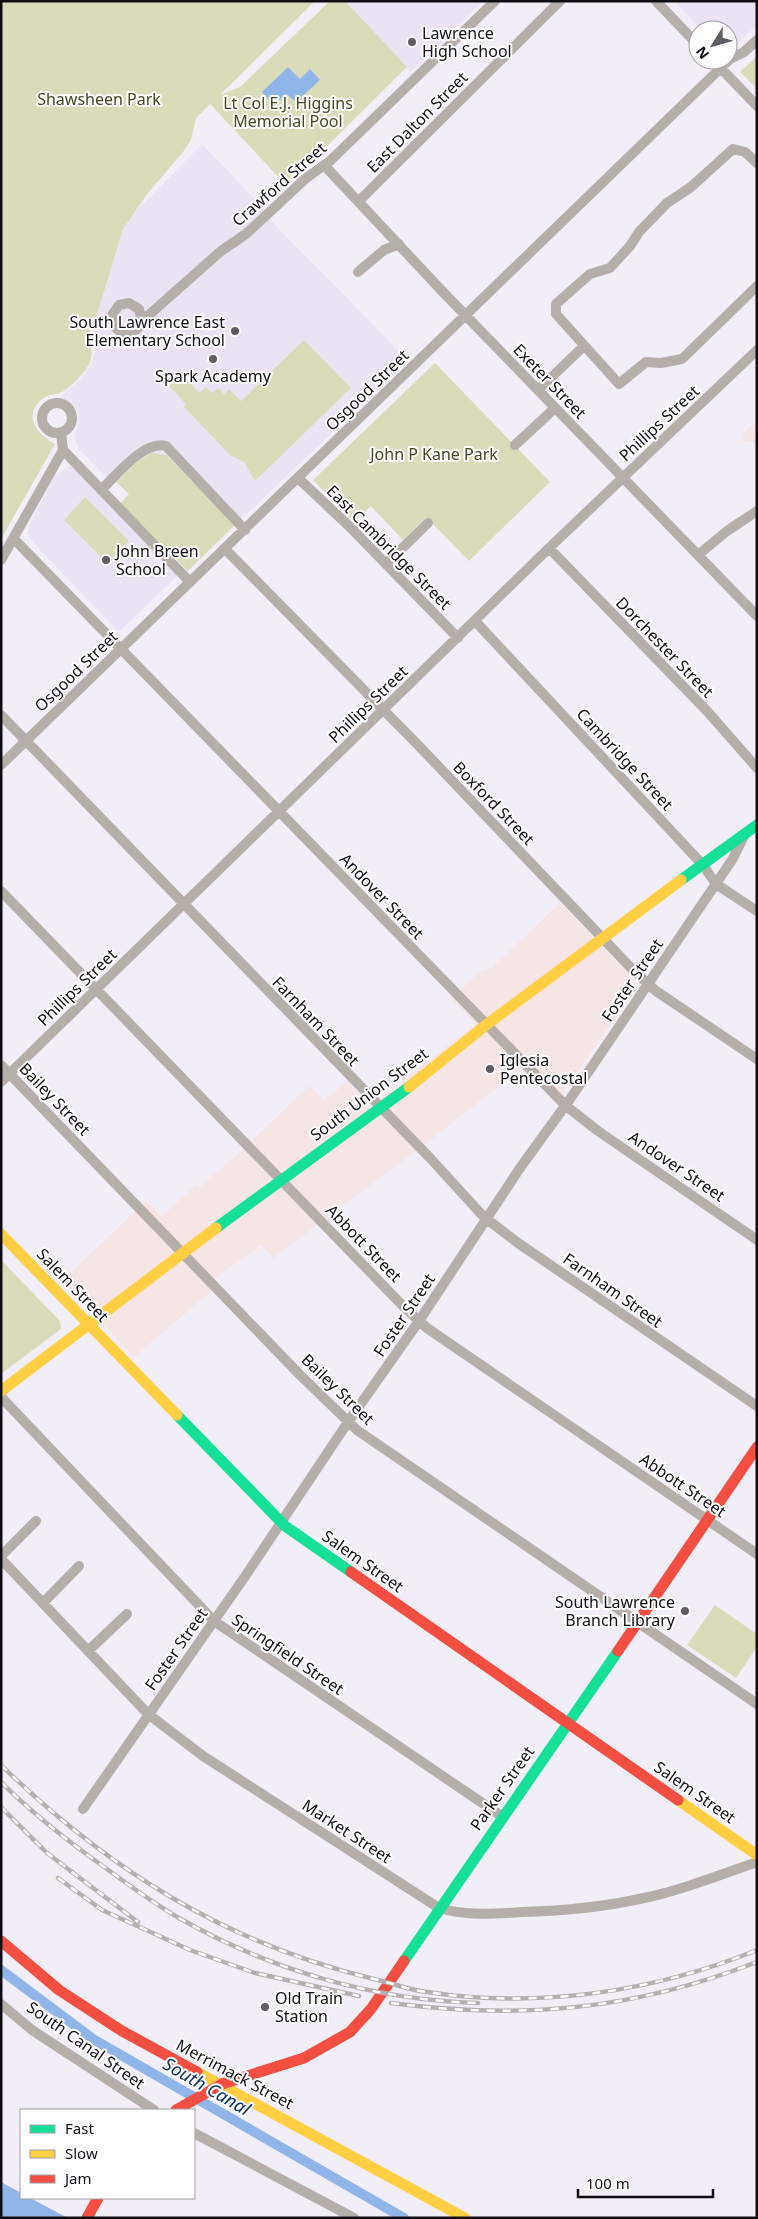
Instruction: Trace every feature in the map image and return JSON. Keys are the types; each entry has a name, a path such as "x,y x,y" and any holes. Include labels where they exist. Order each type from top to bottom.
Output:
{"main road":[{"name":"South Union Street","path":"1,1391 182,1253 381,1109 486,1025 602,937 757,825"},
{"name":"Salem Street","path":"1,1234 281,1522 757,1854"},
{"name":"Parker Street","path":"178,2109 217,2086 304,2058 350,2032 372,2009 502,1816 638,1622 757,1447"},
{"name":"Merrimack Street","path":"1,1942 59,1990 122,2032 217,2086 465,2218"},
{"path":"87,2218 97,2200"}],"street":[{"name":"Crawford Street","path":"142,321 221,251 246,234 305,179 324,165 495,1"},
{"name":"East Dalton Street","path":"359,201 560,1"},
{"path":"656,1 688,35"},
{"name":"Osgood Street","path":"738,55 757,40"},
{"name":"Osgood Street","path":"1,765 719,70"},
{"path":"723,70 757,106"},
{"path":"757,163 745,152 733,148 691,187 667,204 639,232 630,246 610,268 590,274 556,304 556,314 619,384 646,362 661,363 682,359 757,286"},
{"name":"Exeter Street","path":"324,165 555,408 757,616"},
{"path":"358,272 384,250 399,244"},
{"path":"538,390 584,346"},
{"name":"Phillips Street","path":"1,1082 549,548 757,350"},
{"path":"515,445 555,408"},
{"path":"1,560 63,450 61,433"},
{"path":"102,490 141,452 153,445 166,446 245,530"},
{"path":"63,450 190,582"},
{"name":"East Cambridge Street","path":"298,478 458,638"},
{"path":"698,555 727,531 757,511"},
{"path":"386,564 428,523"},
{"name":"Andover Street","path":"14,539 565,1105 598,1131 757,1240"},
{"name":"Dorchester Street","path":"549,548 707,711 757,768"},
{"name":"Boxford Street","path":"225,549 647,984 757,1060"},
{"name":"Cambridge Street","path":"475,621 702,864 716,884 757,911"},
{"name":"Farnham Street","path":"1,715 486,1219 757,1406"},
{"name":"Foster Street","path":"83,1809 214,1621 348,1422 419,1321 486,1219 716,884 732,860 744,835"},
{"name":"Abbott Street","path":"1,890 419,1321 757,1554"},
{"name":"Bailey Street","path":"1,1065 182,1253 357,1430 757,1704"},
{"name":"Springfield Street","path":"1,1397 214,1621 502,1816"},
{"path":"1,1557 36,1521"},
{"name":"Market Street","path":"1,1557 148,1714 203,1756 439,1908 455,1913 483,1914 574,1910 645,1898 700,1882 757,1862"},
{"path":"43,1603 79,1566"},
{"path":"88,1651 127,1614"},
{"name":"South Canal Street","path":"1,2004 48,2040 152,2109"},
{"path":"195,2134 354,2218"}],"shaded area":[{"name":"Lawrence High School","path":"342,1 483,1 411,72"},
{"path":"674,1 757,1 757,25 738,43 738,20 692,20"},
{"name":"South Lawrence East Elementary School","path":"202,144 255,199 273,223 408,360 235,525 136,463 114,485 79,449 74,437 79,422 78,411 73,403 61,398 64,393 82,378 91,365 95,352 94,336 90,326 97,315 123,229 132,215"},
{"path":"757,420 757,442 743,441 742,435"},
{"name":"John Breen School","path":"70,466 74,467 178,575 119,632 34,544 28,534 28,528 55,475"},
{"path":"560,903 639,985 560,1096 528,1063 424,1145 273,1258 261,1245 210,1282 215,1288 134,1357 62,1281 147,1200 162,1216 196,1185 199,1188 309,1086 324,1100 348,1081 369,1106 476,1024 451,999 478,973 492,968"}],"green space":[{"name":"Shawsheen Park","path":"1,1 315,1 220,95 240,87 330,1 345,1 407,67 321,152 301,166 286,185 210,104 196,118 191,140 148,193 123,229 97,315 91,324 92,355 88,366 77,380 64,391 42,399 33,412 33,419 38,431 55,444 1,539"},
{"path":"757,56 757,89 740,72"},
{"path":"304,340 351,388 255,481 244,462 230,455 184,407 186,404 169,386 182,374 199,393 206,387 212,393 218,388 224,394 229,389 241,401"},
{"name":"John P Kane Park","path":"435,363 550,482 469,561 426,517 403,540 371,506 354,522 313,480"},
{"path":"152,453 166,455 235,525 188,571 120,504 129,494 116,482 136,463"},
{"path":"85,497 129,541 107,563 64,520"},
{"path":"1,1260 60,1321 61,1329 1,1374"},
{"path":"715,1605 757,1634 757,1647 736,1678 687,1645"}],"water":[{"path":"288,67 300,79 310,69 320,80 296,102 286,94 274,105 262,92"},
{"path":"1,2182 20,2192 20,2199 32,2199 68,2218 1,2218"}],"waterway":[{"name":"South Canal","path":"1,1970 93,2039 404,2218"}],"railway":[{"path":"1,1765 84,1838 128,1870 220,1924 269,1946 320,1964 414,1990 469,1997 510,1999 595,1993 677,1977 718,1965 757,1950"},
{"path":"1,1782 52,1828 124,1882 179,1918 249,1953 323,1979 361,1988 400,1996 478,2003"},
{"path":"1,1807 47,1853 138,1922"},
{"path":"58,1878 102,1910 190,1950 255,1973 359,1996"},
{"path":"391,2003 486,2011 577,2007 622,2001 666,1991 757,1962"}],"traffic: fast":[{"path":"681,880 757,825"},
{"path":"216,1228 409,1087"},
{"path":"177,1415 285,1526 351,1572"},
{"path":"404,1961 618,1651"}],"traffic: slow":[{"path":"409,1087 486,1025 681,880"},
{"path":"1,1391 216,1228"},
{"path":"1,1234 177,1415"},
{"path":"678,1800 757,1855"},
{"path":"197,2072 465,2218"}],"traffic: jam":[{"path":"618,1651 757,1447"},
{"path":"351,1572 678,1800"},
{"path":"1,1941 59,1990 122,2031 197,2072"},
{"path":"178,2109 222,2084 304,2058 350,2032 371,2009 404,1961"},
{"path":"87,2218 97,2199"}],"place":[{"name":"Lawrence High School","path":"412,42"},
{"name":"South Lawrence East Elementary School","path":"235,331"},
{"name":"Spark Academy","path":"213,359"},
{"name":"John Breen School","path":"106,560"},
{"name":"Iglesia Pentecostal","path":"490,1069"},
{"name":"South Lawrence Branch Library","path":"685,1611"},
{"name":"Old Train Station","path":"265,2007"}],"park label":[{"name":"Lt Col E.J. Higgins Memorial Pool","path":"288,112"}]}
